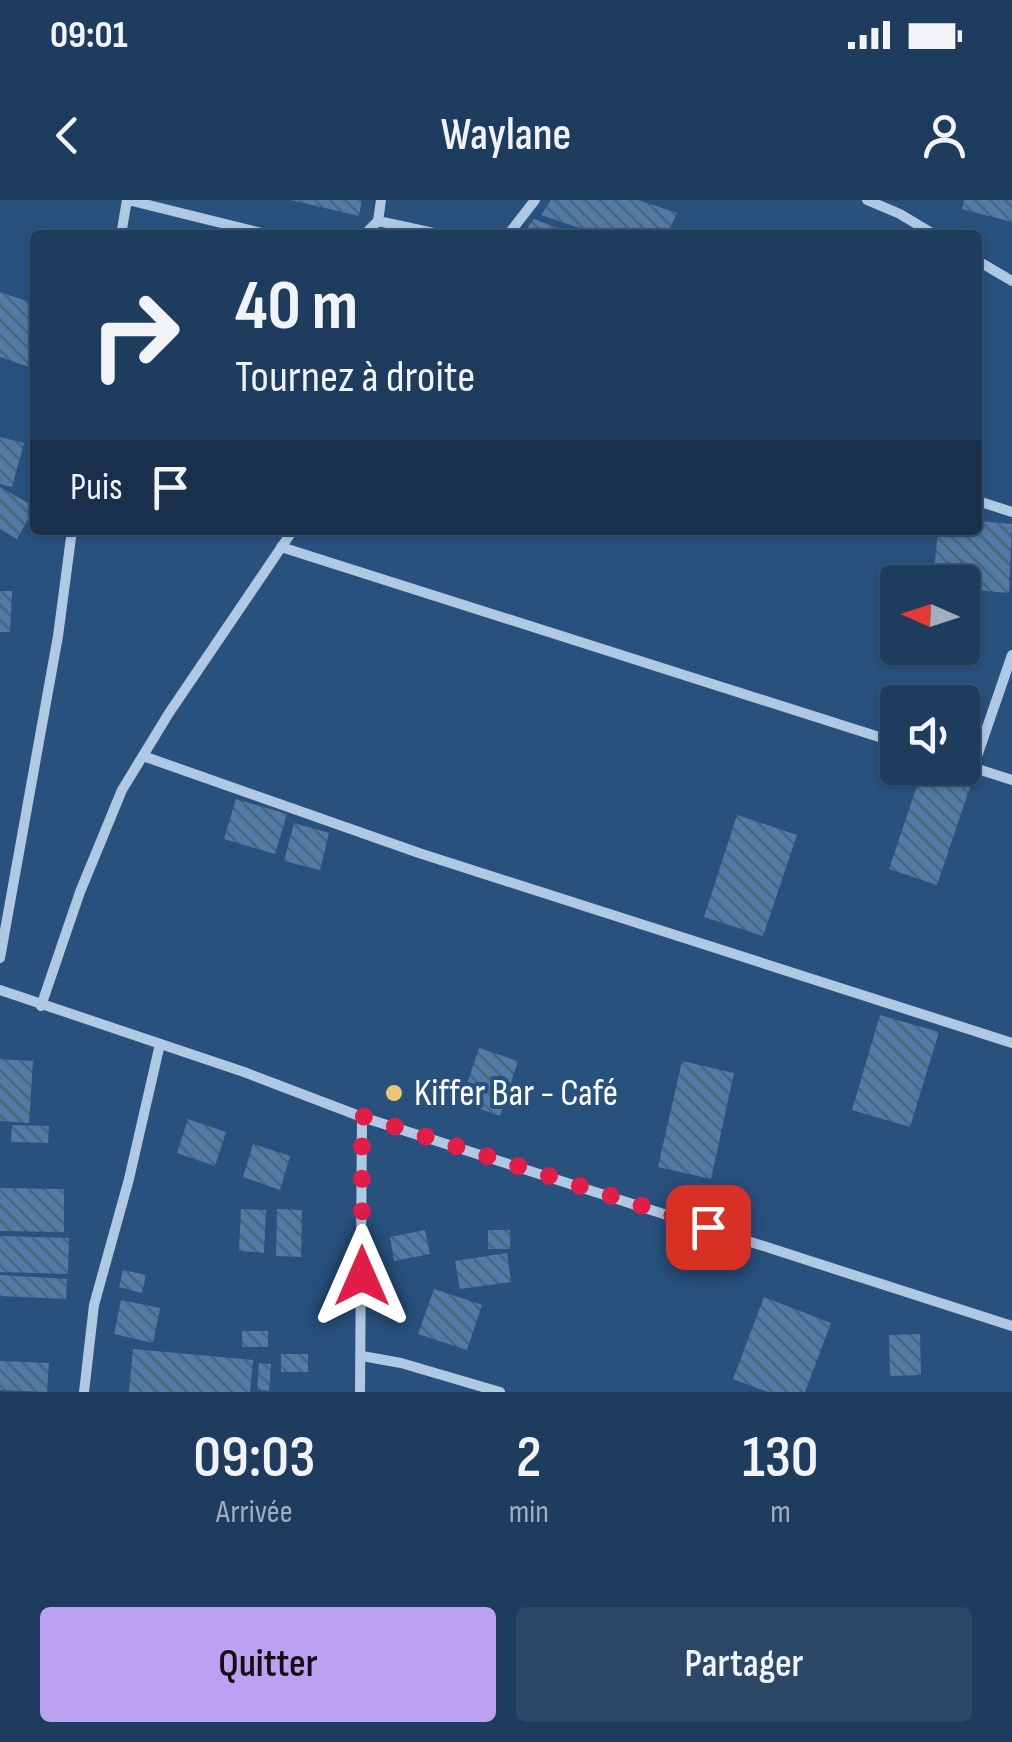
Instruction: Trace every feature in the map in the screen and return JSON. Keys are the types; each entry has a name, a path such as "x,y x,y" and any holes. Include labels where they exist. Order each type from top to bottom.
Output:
{"street":[{"path":"121,230 127,200 250,230"},
{"path":"369,230 378,221 382,200"},
{"path":"512,230 535,200"},
{"path":"867,200 927,230"},
{"path":"378,221 420,230"},
{"path":"982,263 1012,282"},
{"path":"982,501 1012,512"},
{"path":"0,958 58,636 71,535"},
{"path":"40,1006 122,790 290,535"},
{"path":"282,546 880,737"},
{"path":"980,736 1012,655"},
{"path":"143,756 419,852 1012,1043"},
{"path":"980,770 1012,780"},
{"path":"0,990 362,1116 1012,1326"},
{"path":"84,1392 94,1305 129,1179 160,1044"},
{"path":"360,1392 362,1116"},
{"path":"362,1356 500,1392"}],"building":[{"path":"291,200 362,200 359,216"},
{"path":"551,200 638,200 677,213 669,230 585,230 541,215"},
{"path":"964,200 1012,200 1012,222 962,209"},
{"path":"534,219 563,230 526,230"},
{"path":"0,292 30,302 30,367 0,357"},
{"path":"0,437 24,443 12,487 0,484"},
{"path":"0,487 30,504 30,516 17,539 0,529"},
{"path":"982,521 1012,524 1009,593 980,591 980,565 935,565 938,535 982,535"},
{"path":"0,591 12,591 10,632 0,632"},
{"path":"917,785 970,787 937,885 889,869"},
{"path":"236,799 287,814 275,854 224,839"},
{"path":"737,815 797,835 763,936 704,917"},
{"path":"294,823 329,833 320,870 284,861"},
{"path":"880,1015 939,1032 910,1127 852,1110"},
{"path":"479,1048 518,1061 500,1116 461,1102"},
{"path":"0,1059 33,1061 29,1123 0,1121"},
{"path":"682,1061 734,1073 711,1179 658,1167"},
{"path":"188,1119 226,1132 215,1166 177,1153"},
{"path":"12,1125 49,1126 48,1143 11,1142"},
{"path":"253,1144 290,1156 280,1190 243,1177"},
{"path":"0,1188 64,1189 64,1232 0,1231"},
{"path":"241,1209 266,1210 264,1253 239,1251"},
{"path":"277,1209 302,1210 301,1257 276,1256"},
{"path":"425,1230 430,1254 394,1261 390,1237"},
{"path":"488,1230 510,1230 510,1249 488,1249"},
{"path":"0,1236 69,1238 68,1274 0,1272"},
{"path":"507,1253 511,1282 460,1289 455,1261"},
{"path":"123,1270 146,1275 142,1293 119,1287"},
{"path":"0,1275 67,1279 66,1299 0,1296"},
{"path":"434,1289 482,1305 467,1350 418,1334"},
{"path":"764,1297 831,1323 805,1392 768,1392 733,1379"},
{"path":"121,1300 160,1308 153,1343 114,1334"},
{"path":"242,1331 268,1331 268,1347 242,1347"},
{"path":"920,1334 921,1375 890,1376 889,1335"},
{"path":"133,1349 253,1360 250,1392 129,1392"},
{"path":"281,1354 308,1354 308,1372 281,1372"},
{"path":"0,1361 49,1363 47,1392 0,1390"},
{"path":"259,1363 271,1364 269,1391 257,1390"}],"place":[{"name":"Kiffer Bar - Café","path":"394,1093"}],"route":[{"path":"362,1276 362,1116 708,1227"}]}
